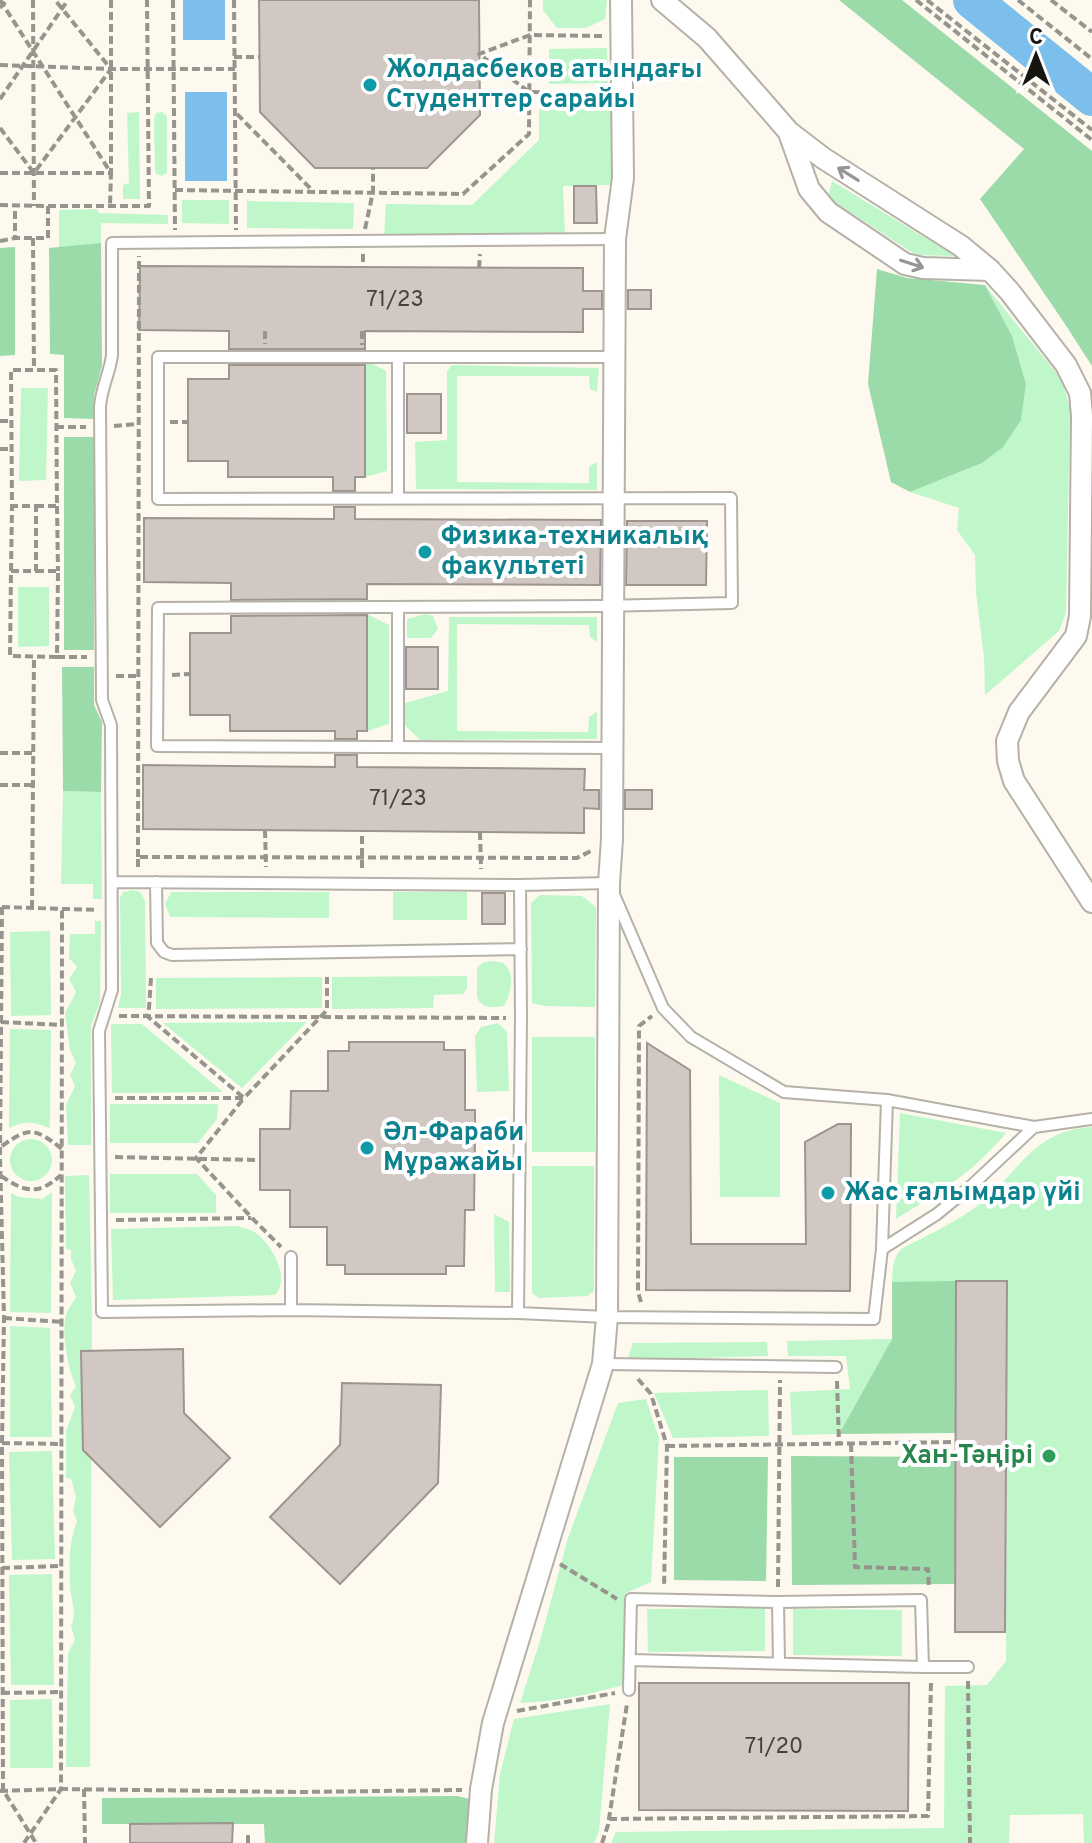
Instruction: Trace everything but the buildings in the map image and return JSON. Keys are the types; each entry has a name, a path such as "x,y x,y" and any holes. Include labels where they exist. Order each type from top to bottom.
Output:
{"street":[{"path":"477,1843 481,1789 493,1723 603,1364 607,1317 615,239 623,178 621,0"},
{"path":"662,0 707,38 789,132 823,158 961,246 990,270 1066,365 1080,393 1080,616 1076,636 1019,712 1007,741 1008,761 1014,781 1092,902"},
{"path":"789,132 809,189 828,212 905,264 923,268 990,270"}],"lane":[{"path":"615,239 112,243 112,355 111,367 100,395 101,677 102,700 111,725 112,882 112,990 99,1031 102,1312 291,1310 874,1319 882,1249 887,1100"},
{"path":"613,748 157,746 158,608 732,603 731,498 158,499 158,357 614,357"},
{"path":"398,357 398,498"},
{"path":"398,607 398,747"},
{"path":"112,882 609,883 663,1008 691,1037 784,1092 887,1100 1034,1127 1092,1119"},
{"path":"156,882 157,943 164,952 172,955 521,949"},
{"path":"518,1313 520,885"},
{"path":"882,1249 937,1214 1034,1127"},
{"path":"291,1257 291,1310"},
{"path":"603,1364 836,1367"},
{"path":"629,1690 631,1599 778,1602 921,1600 927,1667"},
{"path":"778,1602 779,1663"},
{"path":"630,1660 968,1667"}],"path":[{"path":"33,0 34,206"},
{"path":"55,0 111,69"},
{"path":"0,99 68,0"},
{"path":"110,206 111,0"},
{"path":"0,205 149,206 147,0"},
{"path":"173,0 175,243"},
{"path":"234,0 236,243"},
{"path":"175,190 463,194 529,134 530,0"},
{"path":"916,0 1092,140"},
{"path":"927,0 1092,130"},
{"path":"1018,0 1092,59"},
{"path":"1051,0 1092,32"},
{"path":"3,3 111,173"},
{"path":"621,36 530,35 479,54 529,92 622,94"},
{"path":"234,57 259,57"},
{"path":"0,65 235,69"},
{"path":"34,173 111,69"},
{"path":"235,112 314,192"},
{"path":"0,128 34,173"},
{"path":"363,242 373,192 373,168"},
{"path":"0,173 111,173"},
{"path":"15,206 15,238"},
{"path":"0,241 48,238 48,206"},
{"path":"33,238 34,370"},
{"path":"138,256 138,882"},
{"path":"10,656 11,370 56,370 57,657"},
{"path":"0,421 11,421"},
{"path":"56,427 138,424"},
{"path":"0,449 11,449"},
{"path":"12,506 57,506"},
{"path":"36,506 36,571"},
{"path":"11,571 58,571"},
{"path":"0,656 101,656"},
{"path":"32,908 34,656"},
{"path":"101,677 138,676"},
{"path":"0,753 34,753"},
{"path":"0,785 34,785"},
{"path":"265,830 266,883"},
{"path":"362,831 362,884"},
{"path":"480,832 481,884"},
{"path":"138,857 577,858 612,839"},
{"path":"34,1843 2,1790 4,1318 0,1147 1,907 112,911"},
{"path":"24,1843 61,1789 62,909"},
{"path":"196,1158 244,1098 327,1010 327,977"},
{"path":"147,1016 151,978"},
{"path":"641,1302 638,1292 639,1026 663,1008"},
{"path":"147,1016 244,1098"},
{"path":"104,1017 521,1018"},
{"path":"1,1022 62,1025"},
{"path":"100,1099 244,1098"},
{"path":"0,1147 20,1133 37,1132 62,1149"},
{"path":"101,1157 260,1160"},
{"path":"196,1158 291,1257"},
{"path":"1,1172 21,1189 48,1187 62,1175"},
{"path":"101,1220 252,1218"},
{"path":"4,1318 62,1322"},
{"path":"626,1365 651,1394 667,1446 664,1600"},
{"path":"778,1602 780,1367"},
{"path":"836,1367 839,1444"},
{"path":"667,1446 955,1442"},
{"path":"2,1443 61,1444"},
{"path":"851,1444 855,1567 928,1569 929,1597"},
{"path":"557,1562 631,1608"},
{"path":"2,1568 61,1566"},
{"path":"609,1819 928,1816 927,1667"},
{"path":"968,1667 970,1843"},
{"path":"510,1713 629,1690 609,1819 602,1843"},
{"path":"2,1693 61,1692"},
{"path":"84,1789 85,1843"},
{"path":"2,1790 300,1792 481,1789"},
{"path":"248,1835 248,1843"}],"green space":[{"path":"543,0 607,0 605,19 586,28 557,28 543,10"},
{"path":"839,0 902,0 1092,151 1092,366 980,199 1024,149"},
{"path":"607,48 608,83 549,84 549,49"},
{"path":"539,102 611,103 613,185 563,186 565,234 384,236 386,204 472,205 539,140"},
{"path":"139,112 140,199 123,199 123,185 129,183 127,113"},
{"path":"162,112 167,116 167,173 162,176 155,171 154,119 156,113"},
{"path":"832,181 955,256 916,255 828,198"},
{"path":"182,200 229,200 229,224 182,223"},
{"path":"247,201 354,203 353,229 247,228"},
{"path":"97,209 99,213 168,215 168,224 101,223 101,243 59,248 59,210"},
{"path":"101,243 102,366 94,395 93,419 64,418 64,355 50,354 49,248"},
{"path":"15,247 15,355 0,356 0,248"},
{"path":"877,269 907,278 985,285 1012,336 1026,384 1021,420 1003,447 982,463 910,492 891,482 868,384"},
{"path":"985,285 1062,380 1070,408 1066,613 1059,631 985,695 975,555 957,530 959,508 910,492 982,463 1021,420 1026,384 1012,336"},
{"path":"365,360 386,371 387,471 365,477"},
{"path":"452,365 599,368 597,392 590,389 589,376 457,376 457,482 589,483 589,467 597,462 597,490 416,489 415,442 447,440 447,371"},
{"path":"21,388 48,388 46,480 19,481"},
{"path":"64,437 94,437 94,650 64,650"},
{"path":"18,587 49,587 49,646 18,647"},
{"path":"367,614 389,625 389,724 367,731"},
{"path":"426,614 433,616 438,629 431,638 407,638 407,619"},
{"path":"449,617 597,617 597,642 590,637 589,625 457,624 457,731 588,732 589,717 597,712 597,739 420,740 405,725 405,703 448,691"},
{"path":"62,667 94,667 94,705 102,722 101,792 63,791"},
{"path":"63,791 101,792 102,899 93,899 93,884 61,884"},
{"path":"123,892 140,892 145,900 146,1008 118,1008 121,994 120,898"},
{"path":"171,892 329,892 329,918 170,917 165,904"},
{"path":"393,892 467,892 467,920 393,920"},
{"path":"540,895 582,896 596,907 595,1007 532,1003 531,903"},
{"path":"95,921 101,921 100,1002 91,1026 91,1145 68,1145 66,1105 75,1086 70,1075 76,1063 70,1050 65,1013 76,992 69,979 77,967 69,958 70,934 95,934"},
{"path":"50,931 51,1015 11,1016 10,932"},
{"path":"490,961 503,963 510,972 509,996 504,1006 485,1006 477,997 477,968"},
{"path":"467,976 467,989 463,994 434,995 433,1008 332,1009 332,977"},
{"path":"322,977 322,1008 156,1009 156,978"},
{"path":"307,1022 242,1088 163,1023"},
{"path":"498,1023 507,1032 509,1091 477,1092 475,1036 481,1027"},
{"path":"111,1024 142,1024 223,1092 112,1093"},
{"path":"10,1029 51,1030 50,1128 30,1123 9,1128"},
{"path":"532,1037 595,1037 595,1152 532,1152"},
{"path":"719,1075 780,1103 780,1197 720,1197"},
{"path":"110,1104 218,1104 217,1119 198,1143 110,1143"},
{"path":"900,1113 1006,1133 968,1171 896,1219"},
{"path":"1092,1127 1092,1843 1084,1843 1083,1814 1010,1815 1009,1843 611,1843 616,1832 944,1828 945,1686 987,1685 1006,1661 1007,1282 892,1282 894,1264 903,1248 973,1209 1039,1146 1071,1130"},
{"path":"31,1139 46,1145 52,1160 46,1175 31,1181 16,1175 10,1160 16,1145"},
{"path":"532,1166 594,1166 594,1291 587,1296 539,1298 532,1293"},
{"path":"110,1174 197,1174 216,1195 216,1213 110,1213"},
{"path":"89,1175 92,1316 90,1767 66,1767 68,1653 75,1640 71,1626 74,1611 70,1559 77,1521 73,1511 76,1497 71,1479 66,1478 66,1431 75,1407 70,1395 76,1386 70,1371 64,1331 67,1313 76,1297 70,1283 76,1271 71,1250 66,1249 65,1176"},
{"path":"52,1192 51,1313 10,1312 11,1193 19,1197 42,1199"},
{"path":"494,1214 509,1222 510,1292 495,1292"},
{"path":"237,1226 256,1233 278,1262 281,1280 275,1295 113,1300 111,1229"},
{"path":"956,1281 955,1433 839,1434 892,1339 892,1282"},
{"path":"10,1326 50,1328 52,1437 10,1437"},
{"path":"892,1339 839,1434 792,1435 790,1392 850,1389 846,1356 788,1356 787,1341"},
{"path":"767,1342 768,1356 627,1360 633,1343"},
{"path":"768,1390 769,1436 673,1438 654,1393"},
{"path":"646,1399 659,1438 651,1582 626,1593 624,1685 573,1697 520,1703 568,1538 618,1403"},
{"path":"52,1451 55,1559 12,1560 9,1452"},
{"path":"791,1456 955,1457 955,1584 792,1585"},
{"path":"674,1457 768,1457 766,1581 674,1580"},
{"path":"52,1574 54,1685 11,1685 9,1575"},
{"path":"765,1608 765,1651 648,1652 647,1609"},
{"path":"793,1609 902,1610 902,1656 793,1655"},
{"path":"52,1699 53,1768 10,1768 10,1700"},
{"path":"610,1704 599,1831 594,1843 494,1843 500,1774 514,1719"},
{"path":"457,1796 470,1799 466,1843 265,1843 264,1824 102,1824 102,1798"}],"water":[{"path":"183,0 225,0 225,40 183,40"},
{"path":"185,92 227,92 227,181 185,181"}],"waterway":[{"path":"972,0 1092,97"}],"place":[{"name":"Жолдасбеков атындағы Студенттер сарайы","path":"370,85"},
{"name":"Физика-техникалық факультеті","path":"425,552"},
{"name":"Әл-Фараби Мұражайы","path":"367,1148"},
{"name":"Жас ғалымдар үйі","path":"828,1193"},
{"name":"Хан-Тәңірі","path":"1049,1456"}]}
